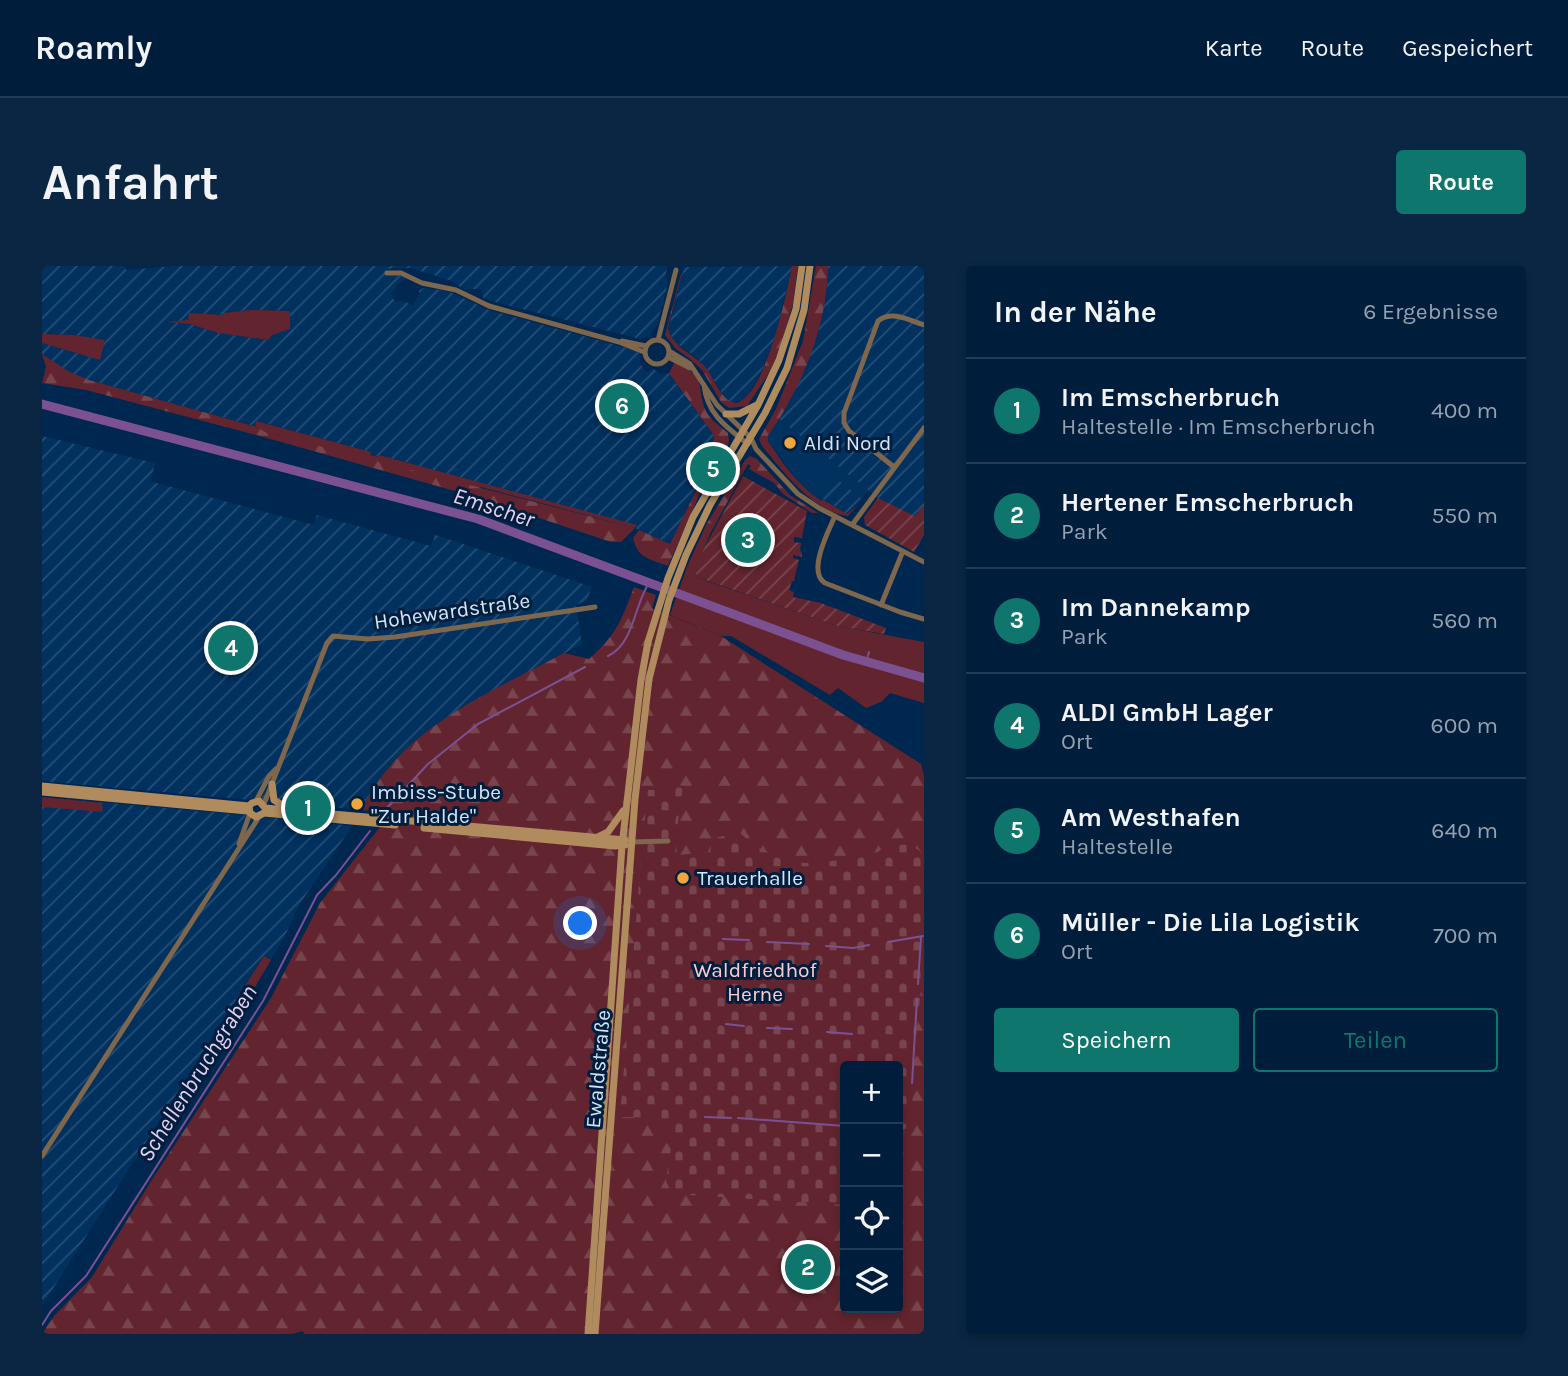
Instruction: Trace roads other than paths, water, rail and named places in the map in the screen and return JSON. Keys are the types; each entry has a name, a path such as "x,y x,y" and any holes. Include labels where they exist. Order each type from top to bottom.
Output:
{"main road":[{"path":"665,599 702,501 758,405 779,360 791,327 802,266"},
{"path":"672,580 704,517 751,443 774,396 793,350 804,310 810,266"},
{"path":"726,414 739,414 758,405"},
{"name":"Ewaldstraße","path":"587,1334 625,807 648,642 665,599"},
{"name":"Ewaldstraße","path":"595,1334 639,760 649,678 665,599"},
{"path":"272,784 274,800 294,810"},
{"path":"42,786 106,795"},
{"path":"42,792 106,795 632,842"},
{"path":"597,837 608,832 625,807"},
{"path":"257,809 597,837 622,843"}],"street":[{"path":"658,340 676,270"},
{"path":"387,272 401,273 422,283 456,290 489,306 645,349"},
{"path":"894,467 849,430 844,423 844,414 878,321 882,317 895,316 924,325"},
{"path":"658,340 666,343 668,354 663,362 652,363 646,359 645,349 651,341 658,340"},
{"path":"668,354 692,369 742,434 798,494 924,562"},
{"path":"704,385 714,415 742,434"},
{"path":"852,525 924,428"},
{"path":"835,516 820,555 817,570 819,579 881,605 924,619"},
{"path":"881,605 903,551"},
{"name":"Hohewardstraße","path":"42,1156 238,847 272,784 323,653 333,636 368,639 395,637 594,607"},
{"name":"Hohewardstraße","path":"238,847 270,776 276,769"},
{"path":"632,842 668,841"}],"waterway":[{"name":"Emscher","path":"42,404 478,519 843,655 924,678"},
{"name":"Schellenbruchgraben","path":"608,656 623,643 649,583"},
{"path":"866,662 869,652"},
{"name":"Schellenbruchgraben","path":"385,810 428,764 478,724 585,667"},
{"name":"Schellenbruchgraben","path":"42,1325 51,1311 86,1276 263,1001 317,895 370,831"},
{"path":"888,942 923,936"},
{"path":"918,984 921,937"},
{"path":"723,939 749,940"},
{"path":"767,942 809,944"},
{"path":"826,946 853,948 869,945"},
{"path":"912,1083 917,999"},
{"path":"726,1024 744,1026"},
{"path":"767,1028 792,1029"},
{"path":"827,1032 852,1034"},
{"path":"705,1117 731,1118"},
{"path":"738,1118 840,1126"}],"place":[{"name":"Müller - Die Lila Logistik","path":"622,406"},
{"name":"Aldi Nord","path":"790,443"},
{"name":"Am Westhafen","path":"713,469"},
{"name":"Im Dannekamp","path":"748,540"},
{"name":"ALDI GmbH Lager","path":"231,648"},
{"name":"Imbiss-Stube \"Zur Halde\"","path":"357,804"},
{"name":"Im Emscherbruch","path":"308,808"},
{"name":"Trauerhalle","path":"683,878"},
{"name":"Hertener Emscherbruch","path":"808,1267"}],"park label":[{"name":"Waldfriedhof Herne","path":"755,982"}]}
